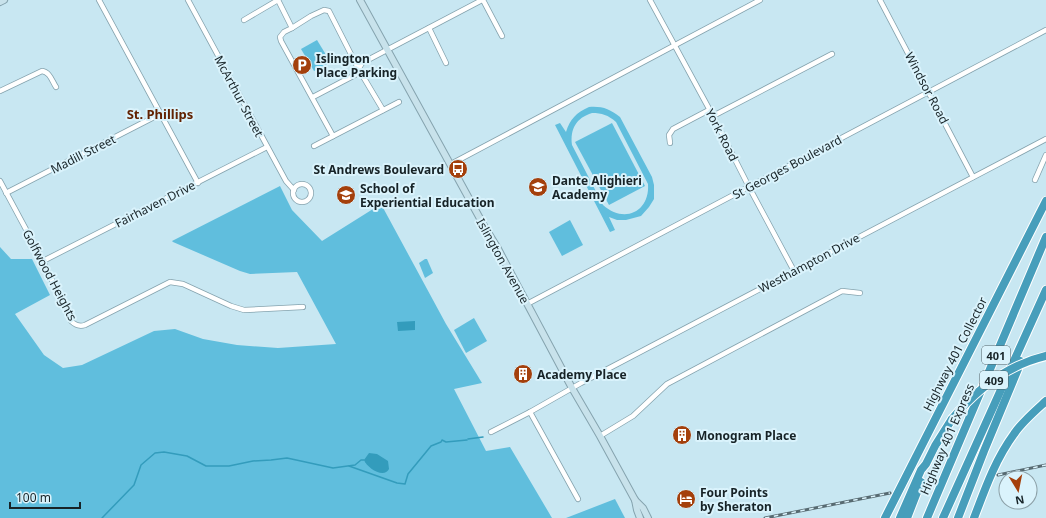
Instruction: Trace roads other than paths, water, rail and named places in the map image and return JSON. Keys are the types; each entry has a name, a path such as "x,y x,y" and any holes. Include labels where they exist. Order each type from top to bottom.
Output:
{"highway":[{"name":"Highway 401 Collector","path":"885,518 1046,201"},
{"name":"Highway 401 Express","path":"927,518 1046,237"},
{"name":"401","path":"943,518 1046,290"},
{"name":"401","path":"958,518 1018,369 1023,342"},
{"name":"409","path":"926,464 935,446 952,419 976,393 1006,372 1025,363 1046,356"},
{"path":"974,518 993,468 1014,434 1045,403"},
{"path":"900,518 921,470 926,464"},
{"path":"907,518 925,471 926,464"},
{"path":"879,518 886,506 895,498"}],"main road":[{"path":"0,2 4,0"},
{"name":"Islington Avenue","path":"360,0 400,75 451,164 572,388 635,500 643,508 648,518"},
{"name":"Islington Avenue","path":"635,500 640,518"}],"street":[{"path":"99,0 198,183"},
{"name":"McArthur Street","path":"188,0 287,184 294,190"},
{"path":"244,20 278,0 292,28"},
{"path":"313,97 355,75 362,63 483,0 502,36"},
{"name":"York Road","path":"650,0 710,110 794,271"},
{"path":"451,164 760,0"},
{"name":"Windsor Road","path":"880,0 973,177"},
{"path":"333,136 313,97 281,42 280,37 284,32 311,16 326,10 328,11 358,68 383,110"},
{"path":"428,28 446,63"},
{"name":"St Georges Boulevard","path":"527,304 1046,30"},
{"path":"713,116 832,54"},
{"path":"0,91 42,71 49,74 56,87"},
{"path":"314,146 399,102"},
{"path":"670,143 669,135 673,129 710,110"},
{"name":"Madill Street","path":"6,193 160,114"},
{"name":"Westhampton Drive","path":"491,432 1046,139"},
{"name":"Fairhaven Drive","path":"43,261 267,147"},
{"path":"1035,180 1046,155"},
{"name":"Golfwood Heights","path":"0,181 43,261 71,320 79,326 85,325 170,282 183,284 244,310 303,306"},
{"path":"600,436 633,416 667,384 842,291 860,293"},
{"path":"530,412 578,499"}],"waterway":[{"path":"468,439 483,437"},
{"path":"349,466 397,483 405,484 408,474 431,446 441,442 442,440 446,442 467,440"},
{"path":"102,518 134,485 141,465 155,453 164,452 187,456 206,466 229,466 253,461 287,458 333,468 355,465 361,460 364,460"}],"railway":[{"path":"1022,470 1046,465"},
{"path":"765,518 890,493"}],"place":[{"name":"Islington Place Parking","path":"302,65"},
{"name":"St Andrews Boulevard","path":"458,169"},
{"name":"Dante Alighieri Academy","path":"538,187"},
{"name":"School of Experiential Education","path":"346,195"},
{"name":"Academy Place","path":"523,374"},
{"name":"Monogram Place","path":"682,435"},
{"name":"Four Points by Sheraton","path":"686,499"}],"district":[{"name":"St. Phillips","path":"160,114"}]}
